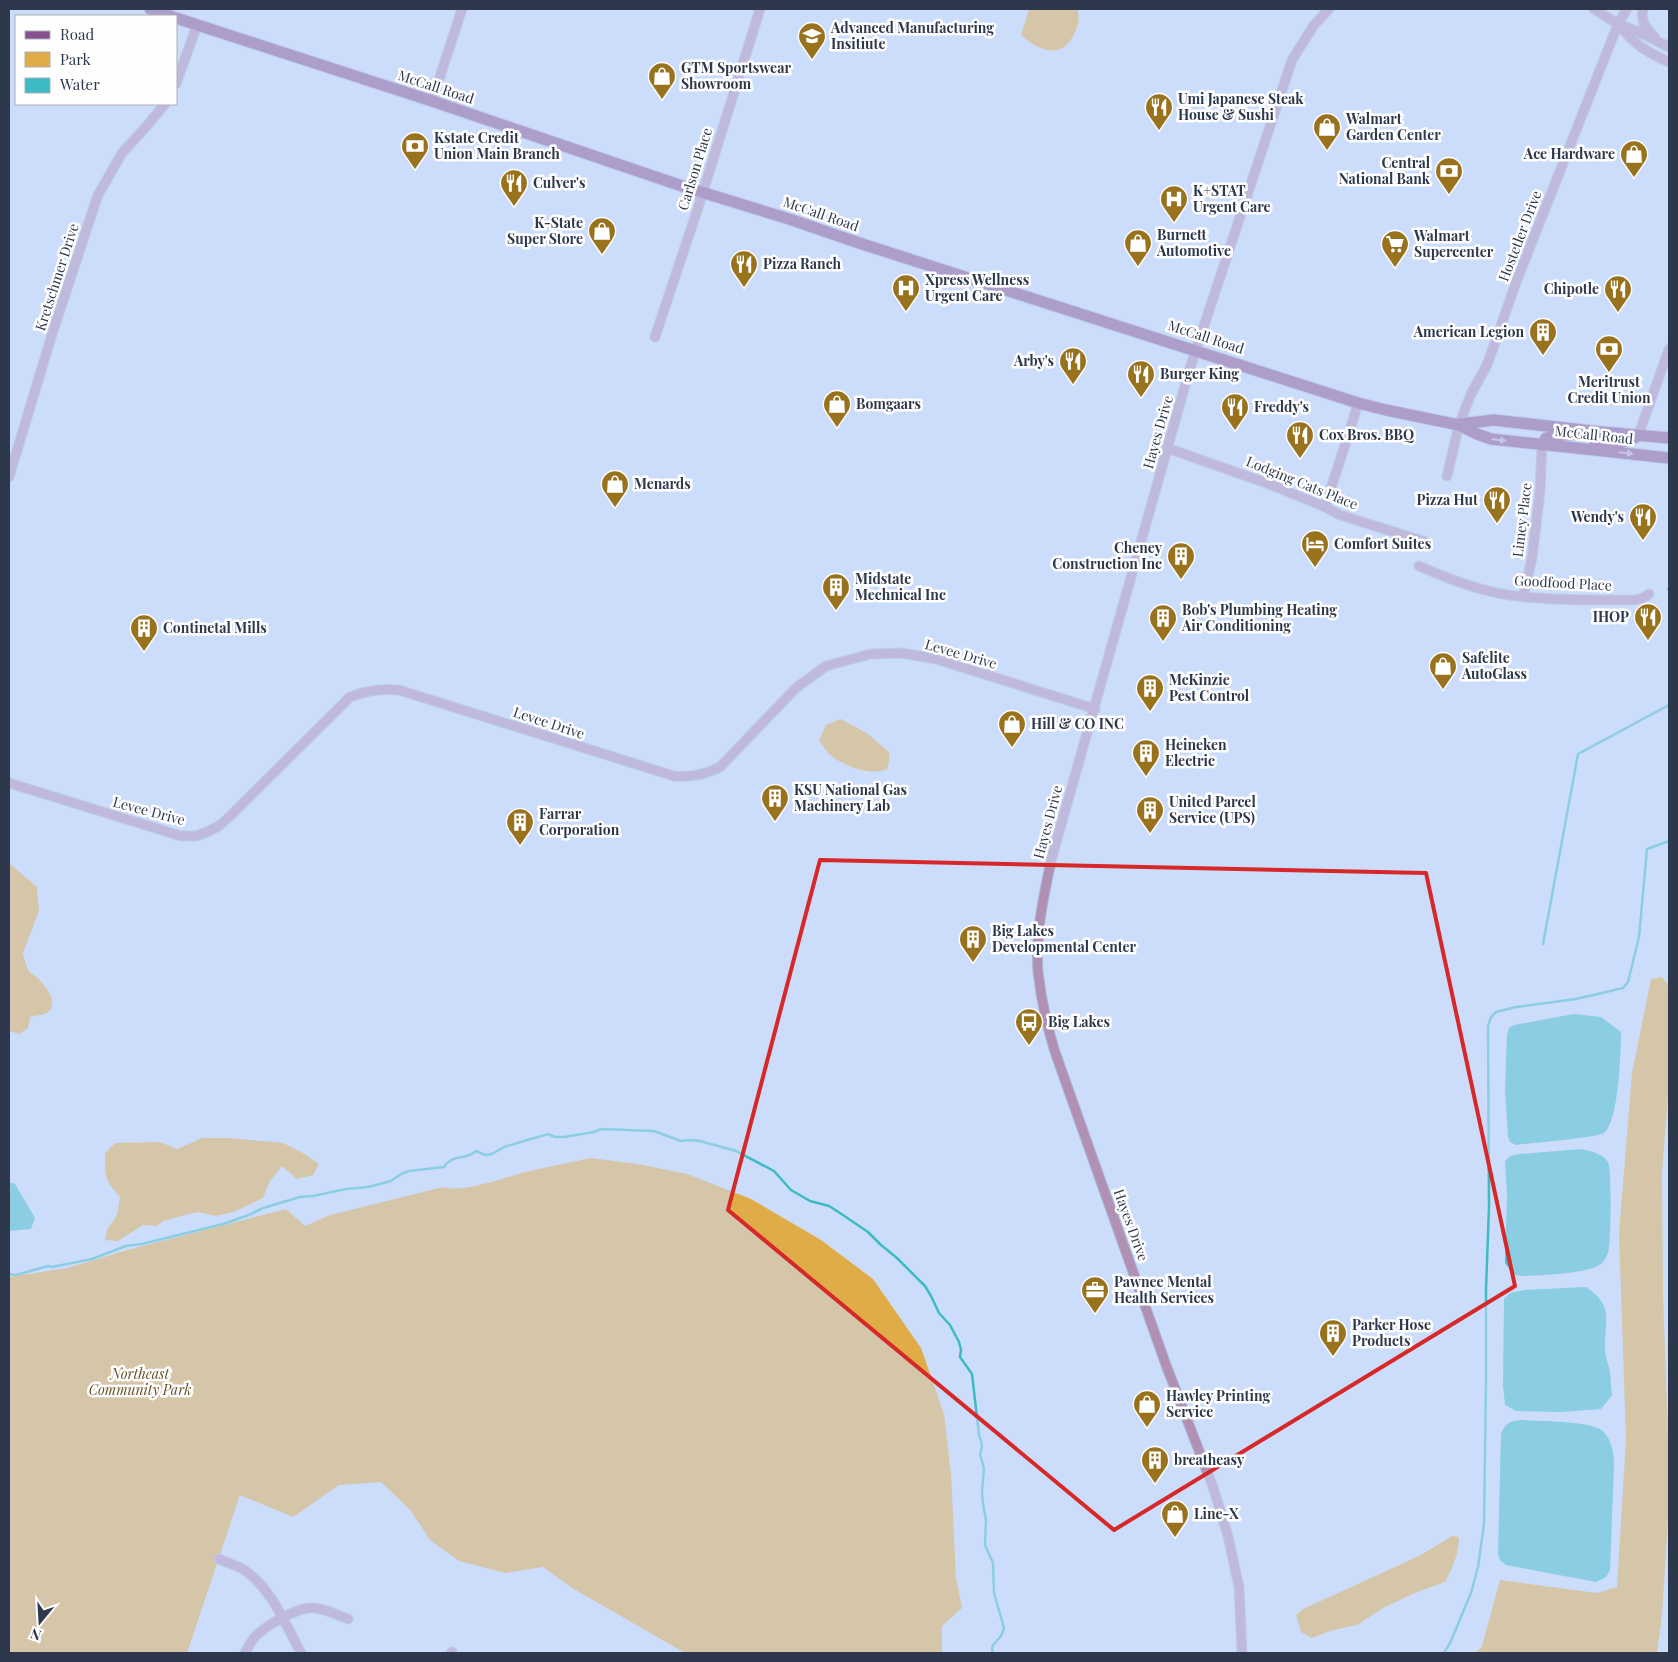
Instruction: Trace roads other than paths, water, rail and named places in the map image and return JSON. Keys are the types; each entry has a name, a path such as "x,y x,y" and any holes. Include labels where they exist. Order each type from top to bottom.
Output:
{"main road":[{"path":"150,9 169,15"},
{"name":"McCall Road","path":"178,19 703,192 1386,410 1460,424 1494,420 1669,438"},
{"name":"McCall Road","path":"1460,424 1491,439 1669,458"},
{"path":"1542,445 1546,438 1553,436 1566,436 1592,431"},
{"path":"1581,448 1630,441 1638,436"}],"street":[{"path":"432,101 462,9"},
{"name":"Carlson Place","path":"655,337 703,192 760,9"},
{"name":"Hayes Drive","path":"1242,1653 1239,1587 1228,1536 1213,1488 1166,1365 1055,1052 1047,1023 1038,971 1040,916 1050,864 1197,350 1292,60 1314,25 1329,9"},
{"path":"1594,9 1618,24 1640,32 1667,46"},
{"name":"Hostetler Drive","path":"1447,476 1460,424 1471,394 1488,365 1517,280 1618,24 1627,9"},
{"path":"1644,9 1642,16 1644,25 1667,46"},
{"path":"1618,24 1632,41 1669,62"},
{"path":"178,78 197,25"},
{"name":"Kretschmer Drive","path":"9,477 53,331 98,195 122,154 164,105"},
{"path":"1638,436 1669,348"},
{"path":"1325,507 1358,402"},
{"name":"Limey Place","path":"1523,597 1532,558 1540,491 1542,445"},
{"name":"Lodging Cats Place","path":"1168,448 1269,484 1340,515 1426,542"},
{"name":"Goodfood Place","path":"1419,566 1451,580 1486,590 1523,597 1636,600 1649,594"},
{"name":"Levee Drive","path":"9,783 155,829 181,836 196,836 219,826 228,818 350,697 362,692 386,688 399,690 674,776 692,777 711,772 720,767 796,688 826,666 871,654 902,653 936,659 1095,709"},
{"path":"219,1559 242,1569 261,1585 270,1597 301,1653"},
{"path":"245,1653 256,1635 282,1618 302,1610 312,1607 348,1619"}],"water":[{"path":"1574,1014 1601,1017 1621,1032 1616,1101 1609,1126 1604,1133 1598,1135 1516,1145 1510,1142 1508,1137 1505,1090 1507,1035 1509,1028 1514,1025"},
{"path":"1581,1149 1599,1154 1608,1162 1610,1222 1609,1247 1606,1257 1602,1263 1588,1270 1542,1275 1514,1275 1505,1263 1507,1195 1505,1161 1510,1156 1520,1154"},
{"path":"9,1182 15,1184 35,1218 31,1229 9,1231"},
{"path":"1586,1287 1601,1301 1606,1315 1605,1352 1610,1372 1612,1395 1601,1409 1561,1412 1516,1411 1505,1405 1503,1385 1504,1299 1510,1293 1525,1290"},
{"path":"1521,1420 1582,1424 1598,1428 1609,1439 1614,1465 1610,1570 1606,1577 1596,1582 1506,1565 1500,1560 1498,1554 1501,1434 1508,1423"}],"waterway":[{"path":"1543,944 1578,754 1669,705"},
{"path":"1444,1653 1471,1593 1478,1567 1484,1524 1486,1289 1489,1207 1488,1026 1491,1017 1496,1012 1516,1007 1576,999 1623,988 1628,982 1639,937 1647,849 1669,841"},
{"path":"9,1274 16,1275 48,1266 52,1267 92,1259 126,1246 142,1244 223,1224 263,1208 300,1197 368,1187 391,1181 409,1171 444,1167 451,1160 468,1156 476,1151 485,1155 492,1154 504,1147 548,1134 555,1137 564,1137 601,1129 654,1131 681,1141 700,1141 736,1151 774,1171 791,1190 810,1201 829,1206 868,1232 925,1286 939,1313 950,1325 959,1342 960,1357 972,1374 979,1435 982,1444 980,1454 984,1468 982,1493 986,1520 985,1545 993,1563 994,1593 1004,1628 1001,1636 993,1645 993,1653"}],"place":[{"name":"Advanced Manufacturing Insitiute","path":"812,60"},
{"name":"GTM Sportswear Showroom","path":"662,100"},
{"name":"Umi Japanese Steak House & Sushi","path":"1159,131"},
{"name":"Walmart Garden Center","path":"1327,151"},
{"name":"Kstate Credit Union Main Branch","path":"415,170"},
{"name":"Ace Hardware","path":"1634,178"},
{"name":"Central National Bank","path":"1449,195"},
{"name":"Culver's","path":"514,207"},
{"name":"K+STAT Urgent Care","path":"1174,223"},
{"name":"K-State Super Store","path":"602,255"},
{"name":"Burnett Automotive","path":"1138,267"},
{"name":"Walmart Supercenter","path":"1395,268"},
{"name":"Pizza Ranch","path":"744,288"},
{"name":"Xpress Wellness Urgent Care","path":"906,312"},
{"name":"Chipotle","path":"1618,313"},
{"name":"American Legion","path":"1543,356"},
{"name":"Meritrust Credit Union","path":"1609,373"},
{"name":"Arby's","path":"1073,385"},
{"name":"Burger King","path":"1141,398"},
{"name":"Bomgaars","path":"837,428"},
{"name":"Freddy's","path":"1235,431"},
{"name":"Cox Bros. BBQ","path":"1300,459"},
{"name":"Menards","path":"615,508"},
{"name":"Pizza Hut","path":"1497,524"},
{"name":"Wendy's","path":"1643,541"},
{"name":"Comfort Suites","path":"1315,568"},
{"name":"Cheney Construction Inc","path":"1181,580"},
{"name":"Midstate Mechnical Inc","path":"836,611"},
{"name":"IHOP","path":"1648,641"},
{"name":"Bob's Plumbing Heating Air Conditioning","path":"1163,642"},
{"name":"Continetal Mills","path":"144,652"},
{"name":"Safelite AutoGlass","path":"1443,690"},
{"name":"McKinzie Pest Control","path":"1150,712"},
{"name":"Hill & CO INC","path":"1012,748"},
{"name":"Heineken Electric","path":"1146,777"},
{"name":"KSU National Gas Machinery Lab","path":"775,822"},
{"name":"United Parcel Service (UPS)","path":"1150,834"},
{"name":"Farrar Corporation","path":"520,846"},
{"name":"Big Lakes Developmental Center","path":"973,963"},
{"name":"Big Lakes","path":"1029,1046"},
{"name":"Pawnee Mental Health Services","path":"1095,1314"},
{"name":"Parker Hose Products","path":"1333,1357"},
{"name":"Hawley Printing Service","path":"1147,1428"},
{"name":"breatheasy","path":"1155,1484"},
{"name":"Line-X","path":"1175,1538"}],"park label":[{"name":"Northeast Community Park","path":"140,1382"}]}
